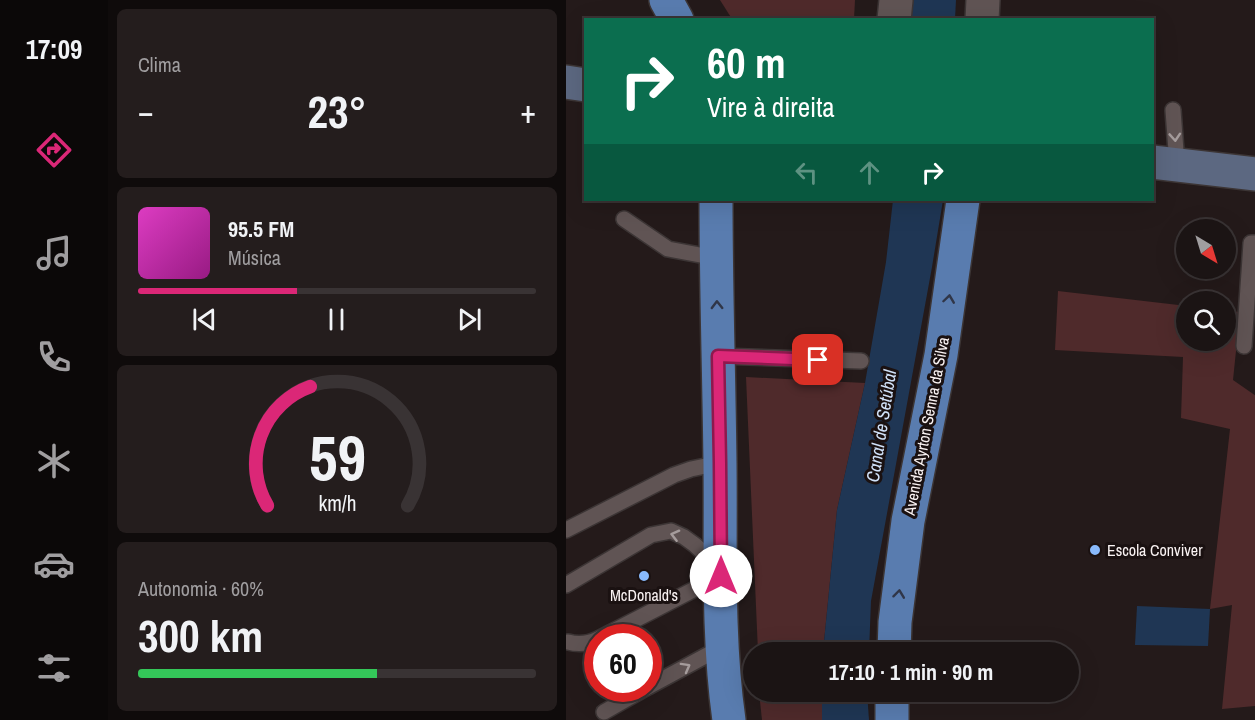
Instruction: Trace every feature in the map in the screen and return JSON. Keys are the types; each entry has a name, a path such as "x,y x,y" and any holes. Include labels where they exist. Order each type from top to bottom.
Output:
{"main road":[{"path":"666,0 676,18"},
{"path":"566,82 584,85"},
{"path":"1165,164 1256,174"},
{"path":"716,201 721,614 729,720"},
{"name":"Avenida Ayrton Senna da Silva","path":"894,642 908,521 941,355 963,201"},
{"path":"892,702 892,720"}],"street":[{"path":"894,18 896,0"},
{"path":"982,18 983,0"}],"lane":[{"path":"1165,164 1173,110"},
{"path":"623,219 668,249 716,258"},
{"path":"1244,346 1251,243 1256,243"},
{"path":"718,356 861,362"},
{"path":"566,530 674,475 720,463"},
{"path":"566,585 651,535 671,531 695,545 721,572 625,624"},
{"path":"568,642 584,644"},
{"path":"662,680 723,646"},
{"path":"604,712 622,702"}],"shaded area":[{"path":"720,0 855,0 854,18 731,18"},
{"path":"1058,291 1176,305 1176,351 1236,351 1233,380 1256,396 1255,706 1222,709 1232,605 1210,609 1230,429 1181,418 1183,357 1055,350"},
{"path":"1236,312 1240,312 1236,351"},
{"path":"746,377 865,383 837,510 824,642 758,642"},
{"path":"760,702 822,702 822,720 762,720"}],"water":[{"path":"910,0 956,0 955,18 909,18"},
{"name":"Canal de Setúbal","path":"893,201 943,201 871,601 869,642 824,642 837,510 865,383 886,262"},
{"path":"1137,606 1210,609 1208,646 1135,645"},
{"path":"822,702 868,702 869,720 822,720"}],"place":[{"name":"Escola Conviver","path":"1095,550"},
{"name":"McDonald's","path":"644,576"}],"route":[{"path":"721,576 718,356 818,360"}]}
